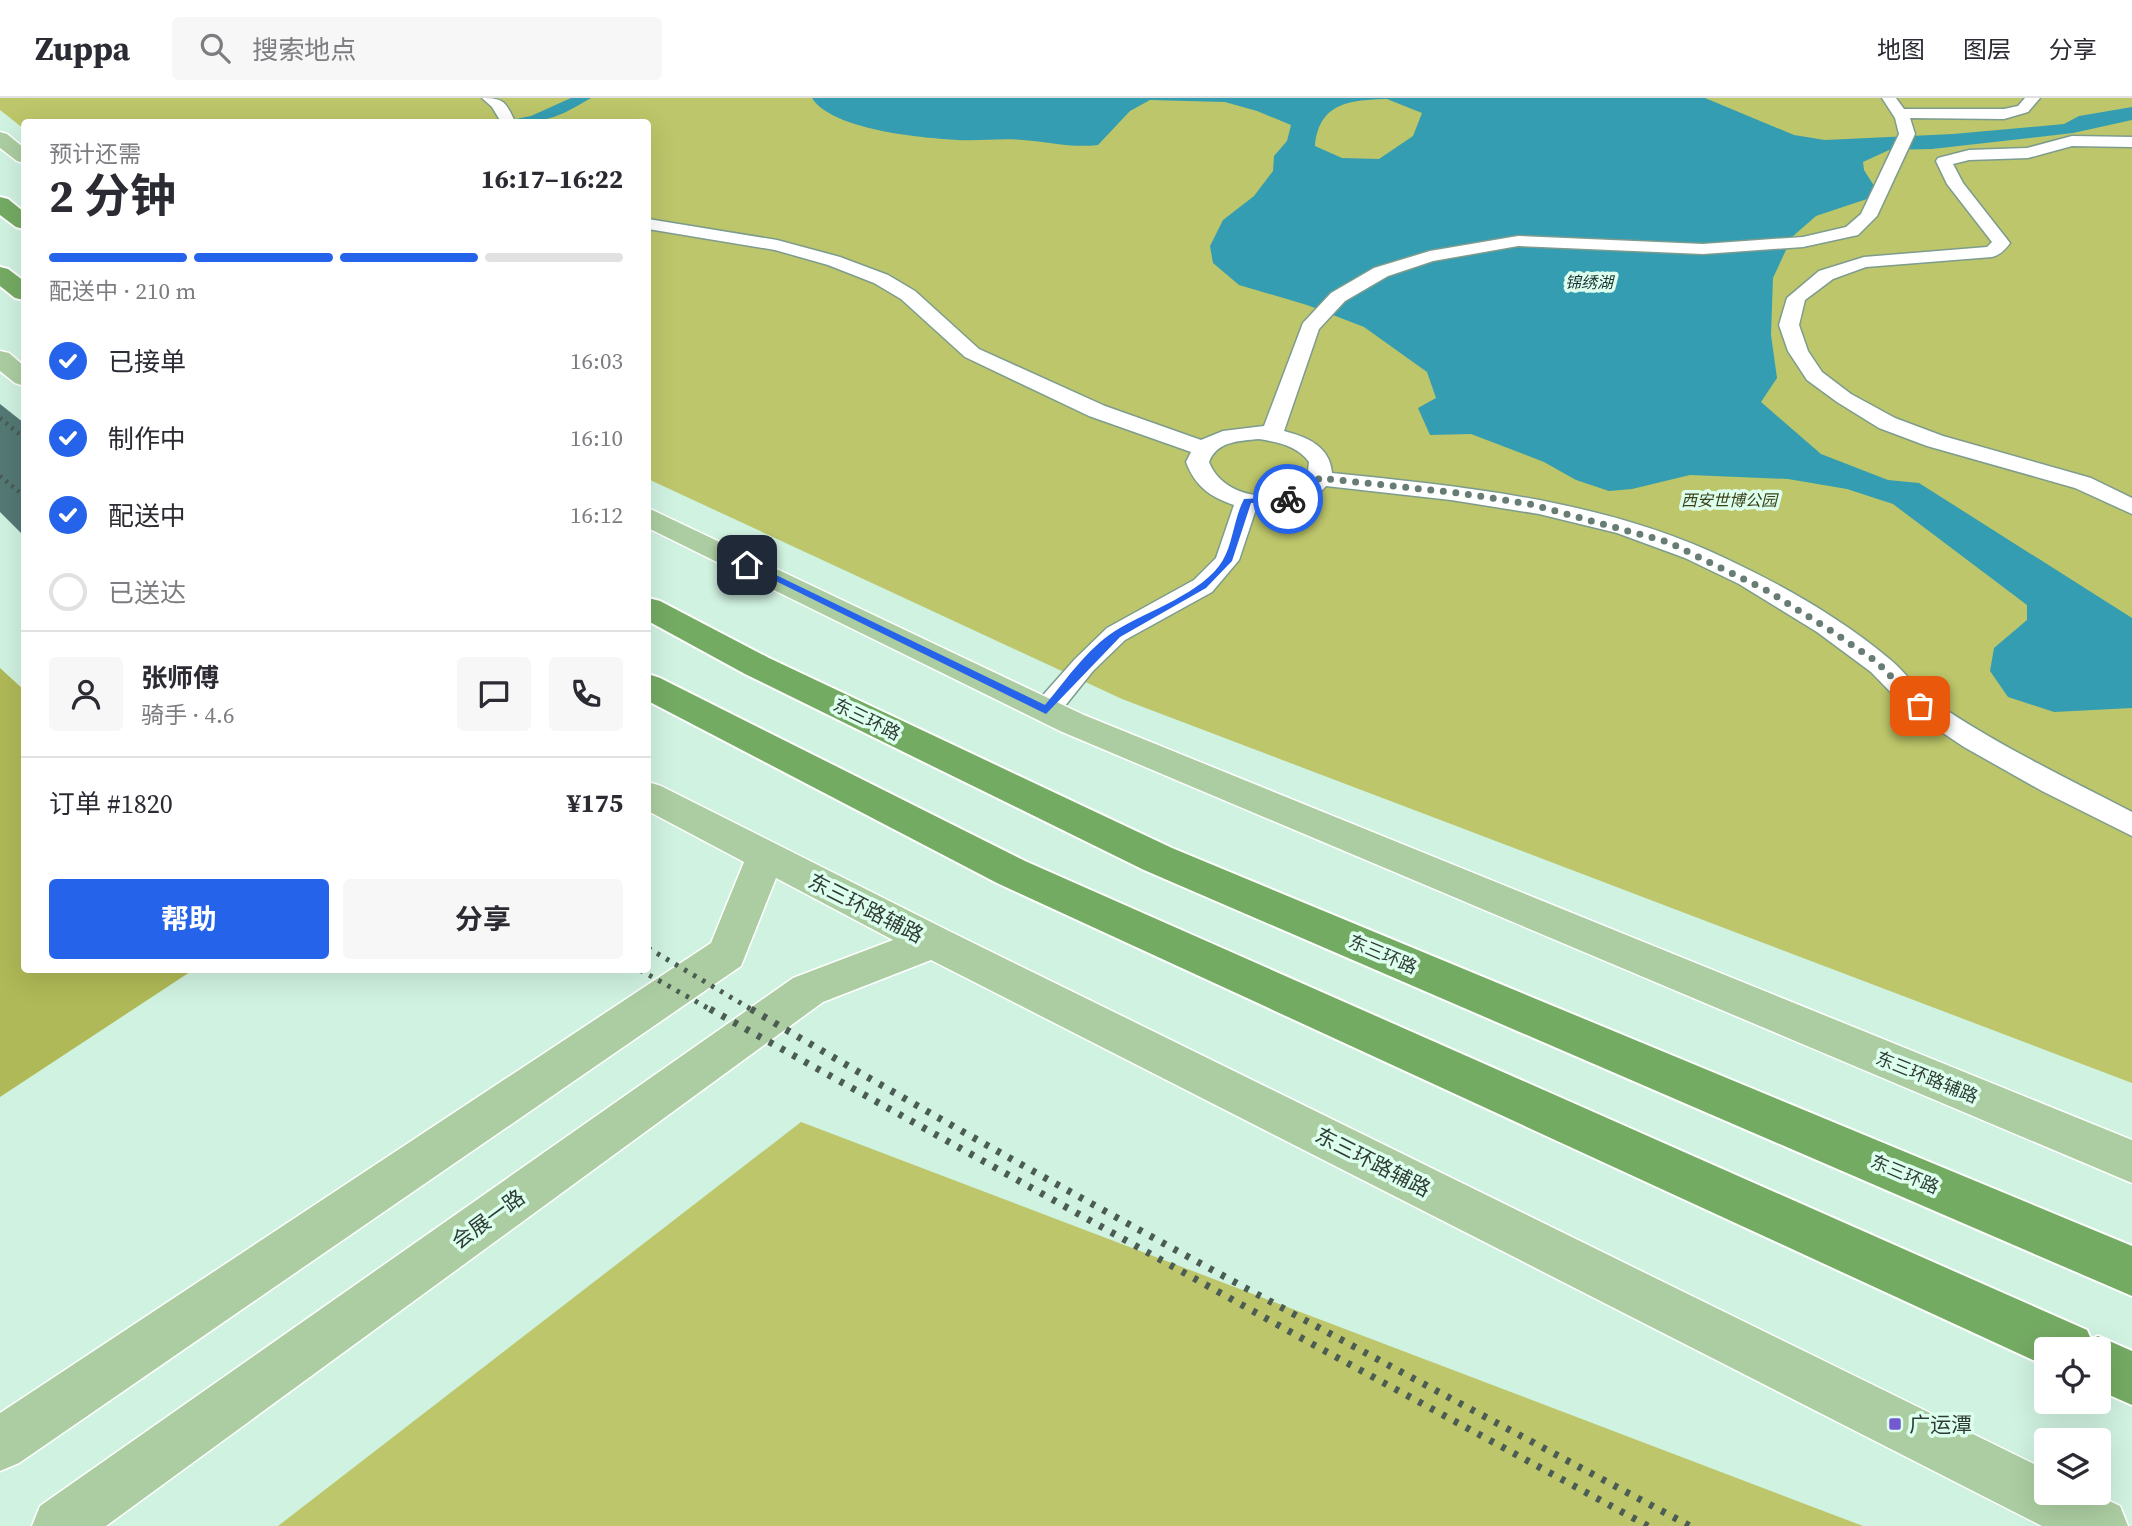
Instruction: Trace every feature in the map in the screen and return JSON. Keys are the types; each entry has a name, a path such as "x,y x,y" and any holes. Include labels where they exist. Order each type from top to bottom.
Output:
{"highway":[{"path":"0,274 21,291"},
{"name":"东三环路","path":"651,610 757,666 1157,859 2132,1271"},
{"path":"651,688 1011,872 2041,1337"},
{"path":"2111,1369 2132,1378"}],"main road":[{"path":"0,138 21,155"},
{"path":"0,358 21,376"},
{"name":"东三环路辅路","path":"651,518 1046,710 2132,1162"},
{"name":"东三环路辅路","path":"651,797 933,942 2100,1526"},
{"path":"0,1444 727,954 765,856"},
{"name":"会展一路","path":"60,1526 808,990 933,942"}],"lane":[{"path":"489,98 498,104 506,119"},
{"path":"1272,434 1310,327 1338,298 1381,271 1430,256 1518,241 1703,249 1803,242 1852,231 1868,216 1907,134 1900,113 1889,98"},
{"path":"1900,113 2004,114 2023,109 2033,98"},
{"path":"2132,142 2072,141 2028,153 1969,156 1944,161 1948,172 1976,213 1992,228 2001,243 1992,252 1864,262 1826,275 1796,298 1789,325 1798,351 1814,376 1844,398 1887,423 1936,441 2083,483 2132,507"},
{"path":"651,224 777,245 834,261 881,279 908,295 972,353 1097,411 1204,449"},
{"path":"1239,433 1272,434 1296,441 1311,450 1319,461 1319,478 1305,493 1288,499 1247,501 1227,496 1211,487 1201,477 1196,465 1199,454 1221,437 1239,433"},
{"path":"1319,478 1459,493 1530,504 1668,542 1768,591 1877,662 1920,706 1993,752 2132,825"},
{"path":"1046,710 1084,665 1116,634 1203,586 1211,578 1227,561 1247,501"}],"green space":[{"name":"西安世博公园","path":"0,98 2132,98 2132,1083 1122,699 651,480 651,119 21,119 21,127 0,110"},
{"path":"0,668 21,687 21,973 188,973 0,1097"},
{"path":"801,1122 1863,1526 278,1526"}],"water":[{"path":"571,98 591,98 548,119 516,119 531,116"},
{"name":"锦绣湖","path":"812,98 1705,98 1794,135 1825,140 1953,134 2064,124 2079,116 2132,107 2132,120 2073,133 1932,149 1889,150 1863,162 1864,170 1876,189 1870,198 1816,216 1792,237 1773,278 1771,335 1777,378 1761,402 1821,454 1888,480 1919,483 2132,618 2132,708 2054,712 2008,697 1990,671 1994,648 2027,620 2027,605 1893,504 1847,489 1788,479 1690,475 1632,489 1609,491 1576,480 1544,462 1471,434 1430,435 1418,408 1436,398 1427,372 1364,327 1307,305 1239,285 1213,263 1210,246 1223,220 1254,196 1273,171 1274,156 1287,141 1291,125 1225,102 1150,100 1130,111 1098,145 1079,146 1015,139 958,140 901,134 857,125 823,109","holes":["1387,99 1422,113 1413,136 1379,159 1342,158 1315,146 1323,120 1339,106"]}],"building":[{"path":"0,404 21,421 21,533 0,512"}],"railway":[{"path":"0,418 21,436"},
{"path":"0,476 21,494"},
{"path":"651,950 754,1011"},
{"path":"645,973 713,1011"},
{"path":"710,1009 1314,1345 1648,1526"},
{"path":"751,1009 1100,1208 1690,1526"}],"way so far":[{"path":"1288,499 1305,493 1319,478 1459,493 1530,504 1668,542 1768,591 1833,632 1877,662 1920,706"}],"place":[{"name":"广运潭","path":"1895,1424"}],"route":[{"path":"747,565 1046,710 1084,665 1116,634 1203,586 1227,561 1247,501 1288,499"}]}
